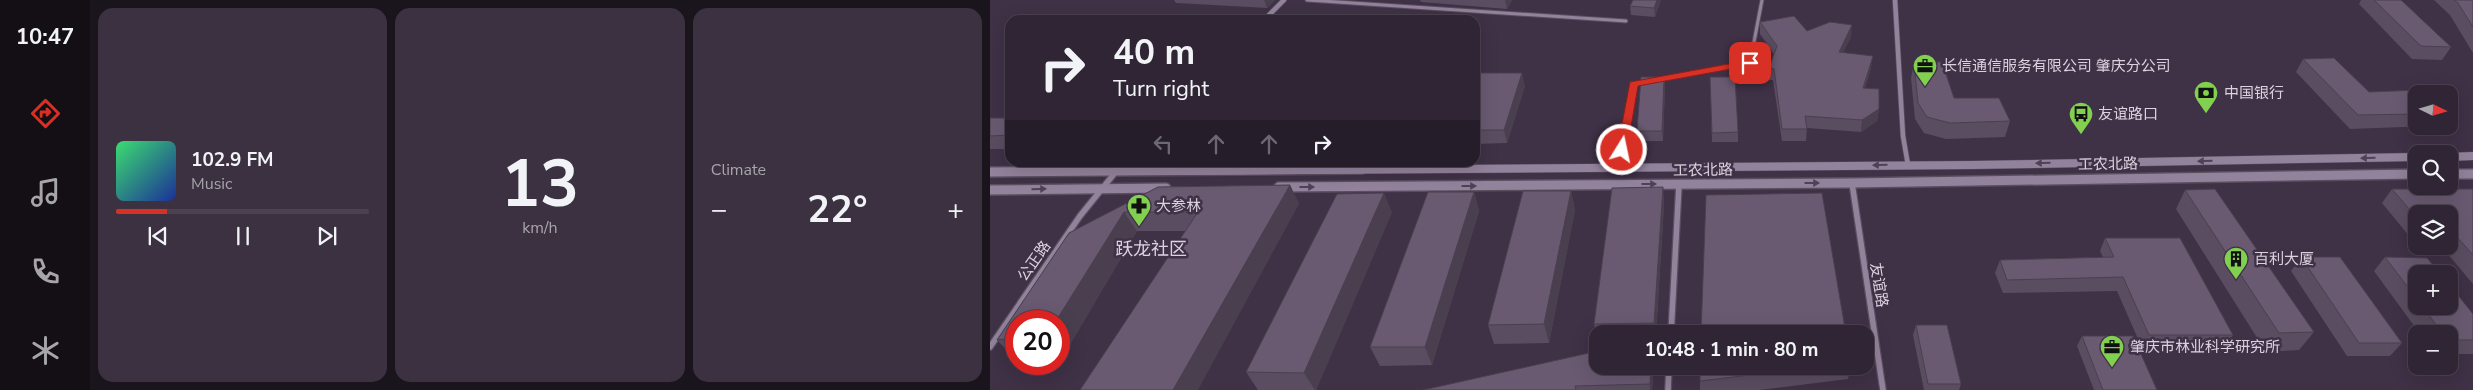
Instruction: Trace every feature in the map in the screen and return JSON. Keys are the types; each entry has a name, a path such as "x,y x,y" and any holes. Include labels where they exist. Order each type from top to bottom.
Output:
{"street":[{"path":"1269,15 1284,0"},
{"path":"1895,0 1903,136 1908,165"},
{"path":"2458,157 2473,156"},
{"name":"工农北路","path":"990,172 1908,165 2408,157"},
{"name":"公正路","path":"990,347 1100,189 1121,167"},
{"name":"工农北路","path":"1271,187 1852,183 2408,174"},
{"path":"2458,174 2473,174"},
{"name":"友谊路","path":"1852,183 1883,390"},
{"path":"1671,325 1679,184"},
{"path":"990,190 1171,188"},
{"path":"1668,390 1669,375"}],"lane":[{"path":"1307,0 1626,21"},
{"path":"1619,167 1634,84 1750,63 1762,0"}],"building":[{"path":"1633,0 1657,0 1654,8 1630,6"},
{"path":"2374,0 2401,0 2451,47 2421,46"},
{"path":"2454,0 2473,0 2473,27 2458,3"},
{"path":"1794,16 1807,31 1830,22 1852,25 1839,52 1873,56 1863,88 1879,89 1879,109 1862,120 1805,116 1807,129 1782,129 1774,69 1769,68 1777,46 1760,22"},
{"path":"2334,58 2369,92 2408,90 2408,114 2358,115 2303,59"},
{"path":"1914,62 1942,62 1954,98 1999,98 2010,121 1950,123 1927,117 1918,103"},
{"path":"1480,73 1522,73 1504,130 1480,130"},
{"path":"1641,77 1664,77 1662,131 1637,131"},
{"path":"1710,77 1735,77 1738,132 1712,133"},
{"path":"990,118 1005,118 1005,135 990,136"},
{"path":"1290,185 1173,390 1080,390 1198,212 1124,212 1063,310 1017,310 1069,233 1158,187"},
{"path":"1663,187 1654,323 1594,324 1612,188"},
{"path":"2215,189 2314,332 2279,333 2185,190"},
{"path":"2392,189 2408,189 2408,195 2458,195 2458,189 2473,189 2473,255 2458,238 2458,205 2408,205 2408,208"},
{"path":"1523,191 1571,191 1544,324 1488,325"},
{"path":"1428,192 1474,192 1425,347 1370,347"},
{"path":"1384,193 1304,373 1246,372 1337,194"},
{"path":"1822,193 1844,325 1701,325 1706,195"},
{"path":"2105,238 2180,238 2233,335 2149,335 2123,277 2007,280 2000,260 2114,257"},
{"path":"2301,257 2340,257 2402,343 2359,343"},
{"path":"2385,257 2427,258 2433,265 2408,265 2408,287"},
{"path":"2458,295 2473,314 2473,340 2458,340 2458,325 2436,325 2429,315 2458,315"},
{"path":"1916,325 1947,325 1961,384 1928,384"},
{"path":"1005,328 1005,339 997,340"},
{"name":"肇庆市林业科学研究所","path":"2082,336 2133,336 2157,390 2103,390"},
{"path":"1589,353 1589,375 1650,375 1650,384 1575,386 1576,390 1423,390"},
{"path":"1700,375 1750,375 1700,381"}],"place":[{"name":"长信通信服务有限公司 肇庆分公司","path":"1925,87"},
{"name":"中国银行","path":"2206,114"},
{"name":"友谊路口","path":"2081,135"},
{"name":"大参林","path":"1139,227"},
{"name":"百利大厦","path":"2236,280"},
{"name":"肇庆市林业科学研究所","path":"2112,368"}],"district":[{"name":"跃龙社区","path":"1151,249"}],"route":[{"path":"1622,150 1634,84 1750,63"}]}
